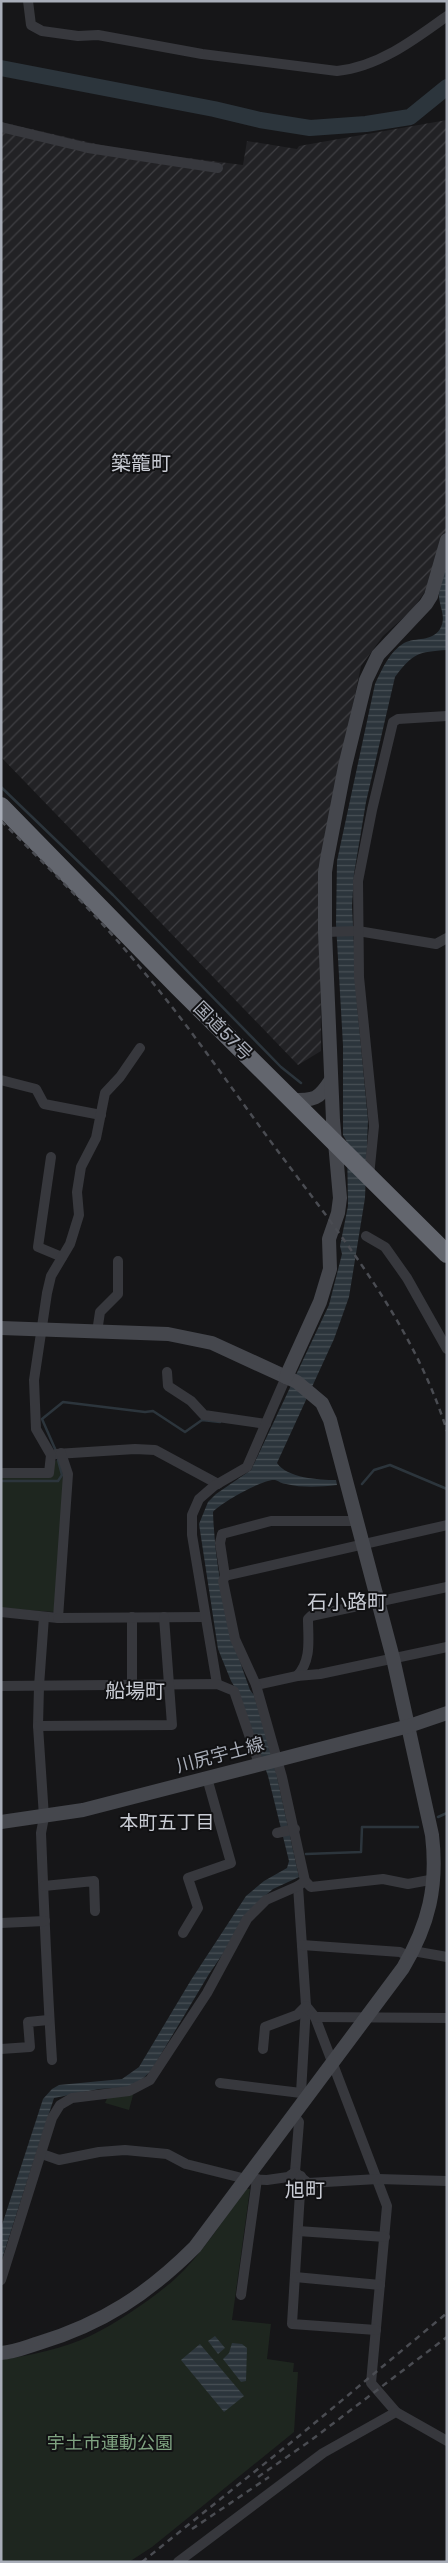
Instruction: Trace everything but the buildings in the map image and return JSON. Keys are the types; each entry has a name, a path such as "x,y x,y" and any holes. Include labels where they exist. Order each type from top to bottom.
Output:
{"highway":[{"name":"国道57号","path":"1,806 291,1100 447,1254"}],"street":[{"path":"28,1 30,25 42,31 78,36 98,35 202,54 336,70 355,69 376,62 447,16"},
{"path":"1,127 88,148 218,168"},
{"path":"217,1684 204,1617 192,1535 192,1515 200,1499 218,1484 247,1466 266,1424 292,1379 330,1269 329,1239 338,1213 340,1198 339,1148 331,1080 329,932 325,872 343,775 366,680 378,655 426,604 431,596 447,540"},
{"path":"369,1176 374,1126 362,1017 357,931 358,881 372,810 393,722 447,716"},
{"path":"329,932 357,931 436,944 447,938"},
{"path":"58,1618 68,1474 56,1454 36,1429 34,1380 41,1329 51,1276 70,1244 79,1215 77,1192 81,1167 96,1138 105,1093 120,1077 140,1048"},
{"path":"1,1080 36,1088 44,1104 101,1114"},
{"path":"291,1100 312,1100 322,1095 331,1080"},
{"path":"51,1157 38,1247 62,1257"},
{"path":"366,1236 384,1247 407,1278 447,1349"},
{"path":"97,1332 100,1312 118,1294 118,1261"},
{"path":"1,1328 168,1334 190,1338 227,1349 292,1379 310,1391 322,1404 330,1420 393,1658 432,1835 436,1864 426,1920 420,1940 366,2017 303,2095 252,2179 195,2247 165,2277 135,2299 80,2330 14,2352 1,2353"},
{"path":"167,1372 168,1386 192,1401 204,1415 266,1424"},
{"path":"56,1454 155,1450 218,1484"},
{"path":"1,1473 49,1474 56,1454"},
{"path":"268,1762 256,1685 235,1640 223,1581 225,1576 220,1543 222,1534 271,1521 356,1521"},
{"path":"225,1576 447,1525"},
{"path":"298,1676 306,1667 308,1619 312,1616 447,1587"},
{"path":"1,1612 58,1618 204,1617"},
{"path":"44,1617 38,1726 44,1818 42,1833 49,1984 48,2020 52,2060"},
{"path":"132,1617 132,1686"},
{"path":"38,1726 172,1725 164,1617"},
{"path":"256,1685 298,1676 320,1674 447,1647"},
{"path":"1,1686 217,1684 234,1691 268,1762 295,1829 301,1884 306,2006 303,2095"},
{"name":"川尻宇土線","path":"1,1822 44,1818 83,1810 409,1726 447,1713"},
{"path":"183,1933 198,1908 188,1878 231,1863 207,1778"},
{"path":"278,1833 295,1829"},
{"path":"1,2280 52,2118 60,2105 72,2098 129,2091 150,2080 207,1993 247,1919 266,1900 301,1884 311,1887 383,1879 408,1884 434,1878"},
{"path":"44,1886 94,1881 95,1911"},
{"path":"1,1923 45,1921"},
{"path":"302,1945 447,1957"},
{"path":"306,2006 315,2017 388,2206 371,2383 396,2412 447,2441"},
{"path":"264,2049 265,2027 297,2015 306,2006"},
{"path":"315,2017 447,2018"},
{"path":"1,2050 30,2047 28,2022 48,2020"},
{"path":"220,2083 303,2095"},
{"path":"293,2114 299,2122 298,2231 292,2324 376,2330"},
{"path":"42,2154 60,2160 99,2152 125,2150 167,2154 186,2164 252,2179 288,2177 298,2174"},
{"path":"298,2174 308,2183 378,2180 447,2181"},
{"path":"241,2295 252,2179"},
{"path":"298,2231 385,2237"},
{"path":"295,2277 380,2285"},
{"path":"178,2562 324,2452 396,2412"}],"shaded area":[{"path":"447,120 447,529 426,590 413,609 383,636 361,666 320,862 321,1051 298,1065 1,757 1,122 118,149 243,165 247,141 297,149 299,146"},
{"path":"447,564 447,650 417,655 395,677 366,802 354,874 352,906 357,1004 368,1120 365,1198 349,1297 334,1339 277,1463 288,1472 296,1475 312,1479 336,1480 337,1485 305,1487 270,1480 243,1492 213,1512 214,1535 224,1602 242,1668 250,1690 254,1695 272,1754 299,1877 273,1889 259,1901 209,1974 151,2071 138,2083 129,2087 99,2089 54,2098 1,2262 1,2228 43,2099 52,2089 59,2085 122,2079 139,2067 191,1980 246,1896 264,1881 287,1868 289,1861 268,1776 239,1694 231,1681 218,1649 199,1524 208,1502 216,1494 251,1470 329,1305 342,1254 340,1246 348,1206 347,1142 343,1135 343,1045 336,924 337,861 375,684 387,661 399,646 409,641 433,636 440,629 443,616 439,595"},
{"path":"215,2336 225,2348 218,2354 208,2341"},
{"path":"232,2343 242,2344 247,2348 246,2381 241,2382 223,2359 229,2353"},
{"path":"200,2344 244,2396 224,2412 181,2360"}],"green space":[{"path":"57,1460 62,1464 64,1477 54,1612 1,1608 1,1475 50,1475 53,1463"},
{"path":"129,2091 133,2095 129,2110 105,2103 109,2094"},
{"name":"宇土市運動公園","path":"245,2189 250,2189 232,2320 271,2324 267,2359 294,2363 293,2372 298,2372 294,2432 152,2547 129,2562 1,2562 1,2360 69,2345 123,2318 166,2287 185,2269 213,2236"}],"waterway":[{"path":"1,68 214,109 260,120 310,128 366,124 410,117 447,87"},
{"path":"1,787 113,895 281,1067 301,1083"},
{"path":"56,1451 42,1419 63,1402 145,1412 153,1411 185,1432 202,1420 220,1422"},
{"path":"1,1481 58,1481 62,1475 58,1460"},
{"path":"362,1484 374,1470 390,1465 447,1489"},
{"path":"438,1817 447,1813"},
{"path":"306,1854 361,1852 362,1827 418,1827"}],"railway":[{"path":"1,821 89,909 157,988 329,1219 376,1286 397,1320 433,1393 447,1431"},
{"path":"142,2562 299,2436 447,2313"},
{"path":"258,2477 310,2441 447,2337"},
{"path":"192,2529 269,2477"}],"district":[{"name":"築籠町","path":"141,463"},
{"name":"石小路町","path":"347,1602"},
{"name":"船場町","path":"135,1691"},
{"name":"本町五丁目","path":"167,1822"},
{"name":"旭町","path":"305,2190"}]}
